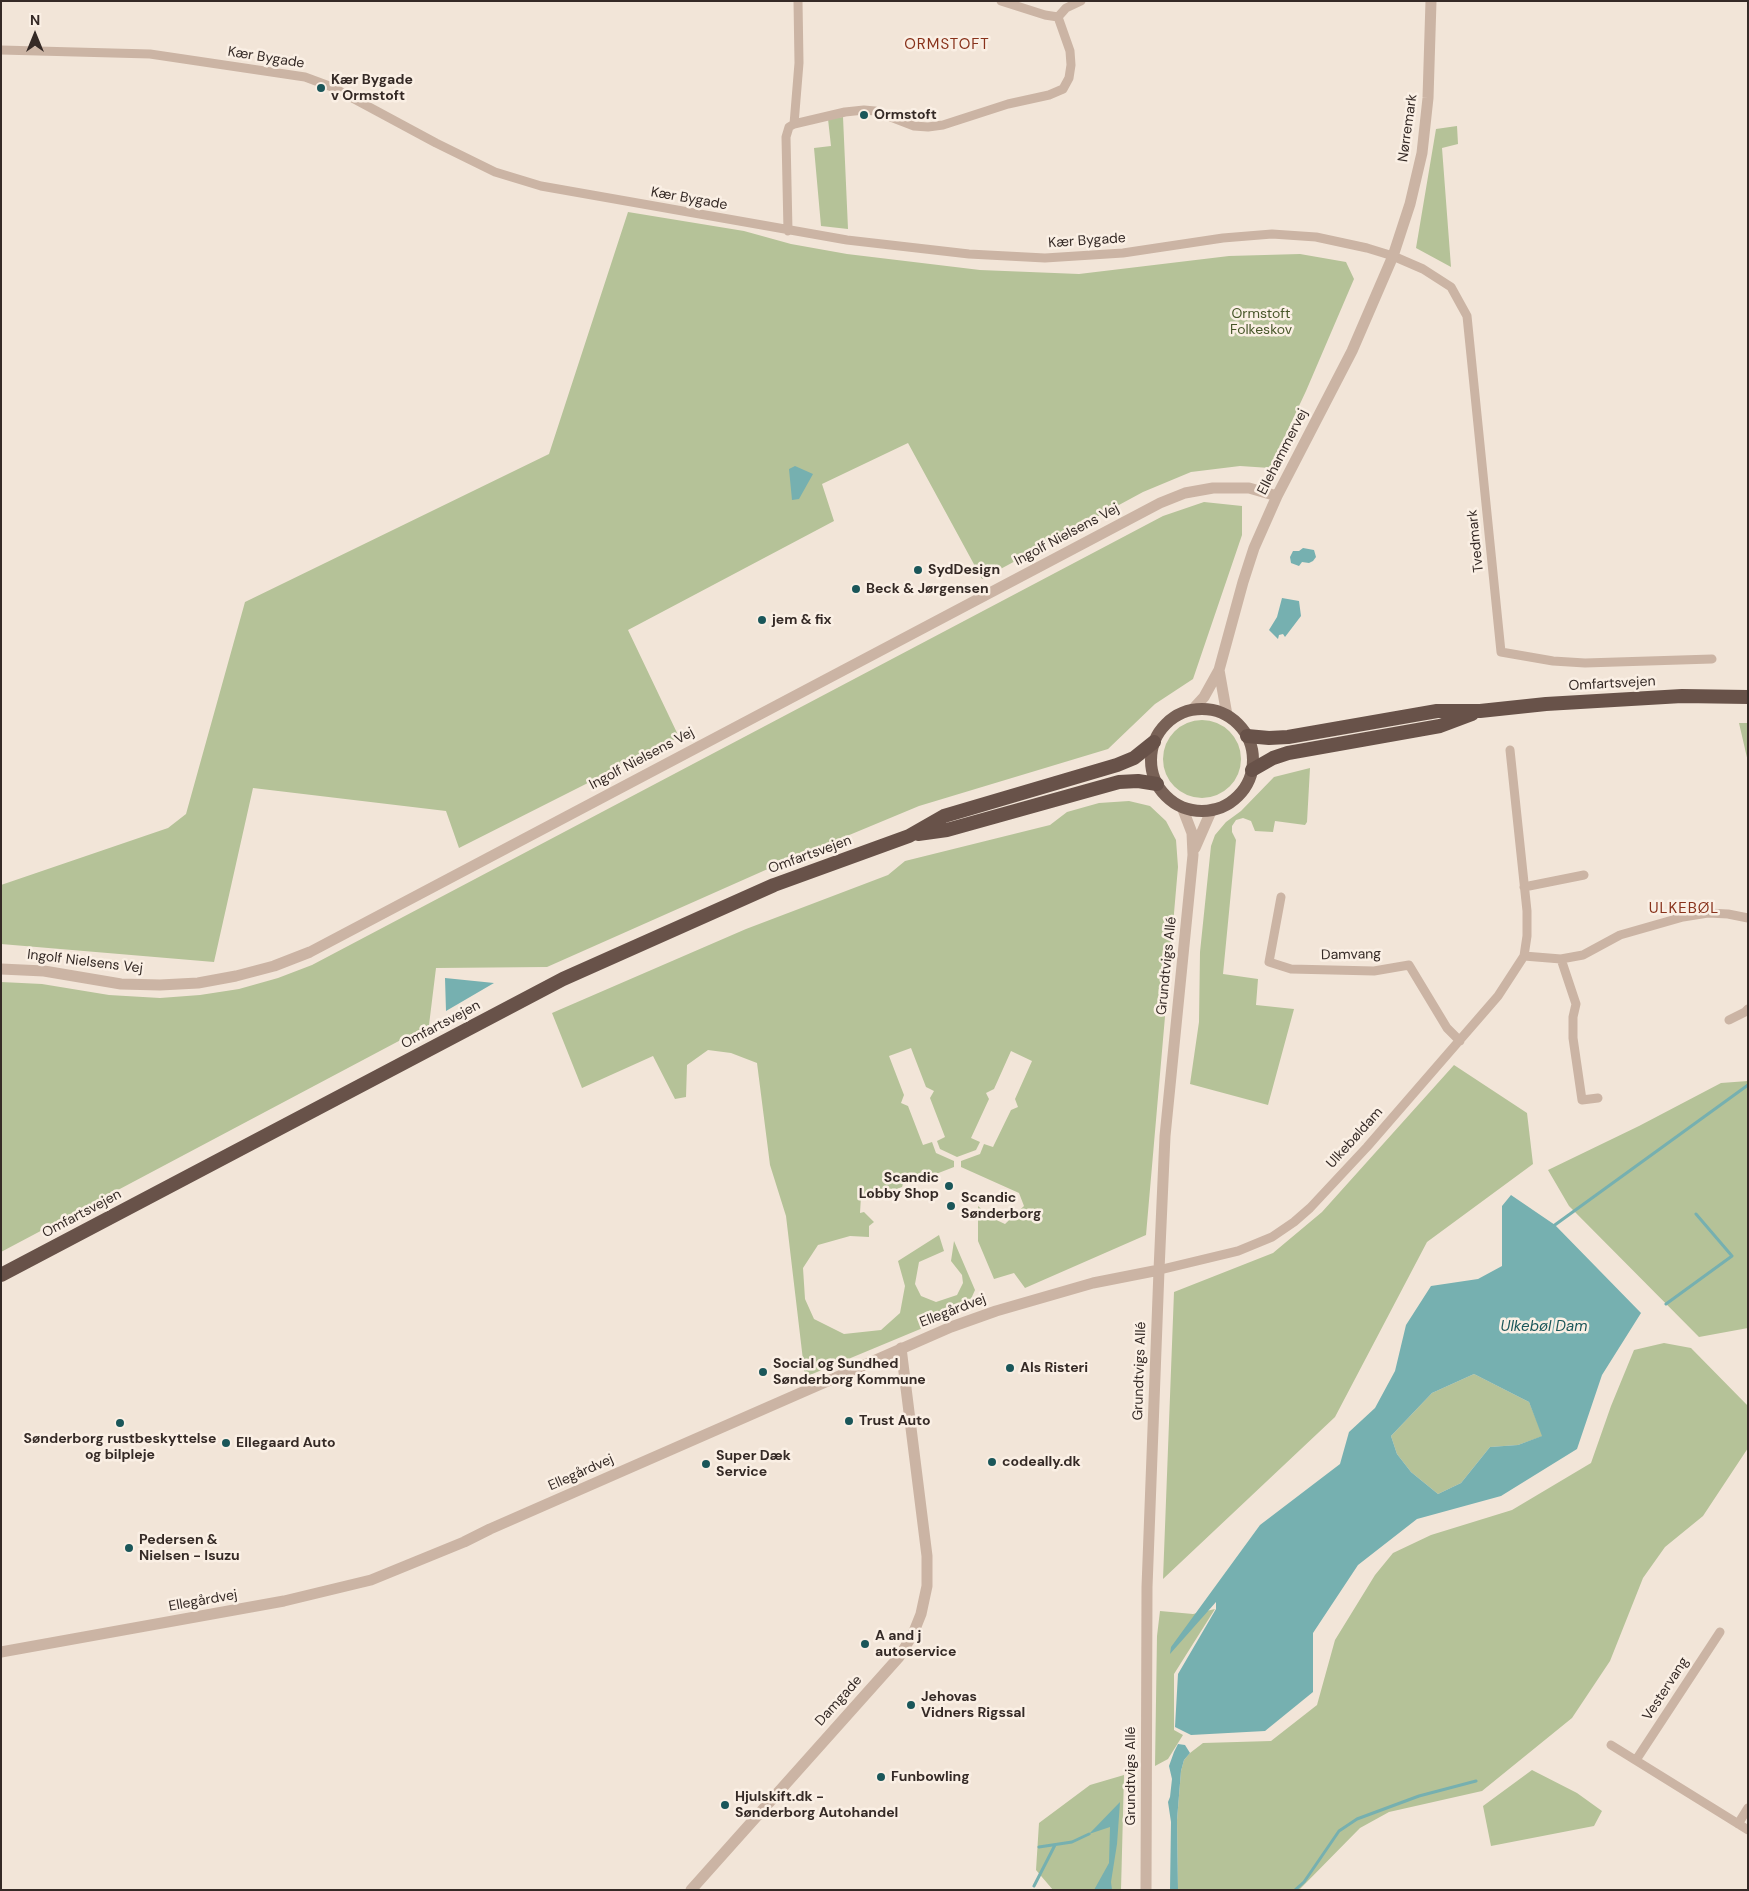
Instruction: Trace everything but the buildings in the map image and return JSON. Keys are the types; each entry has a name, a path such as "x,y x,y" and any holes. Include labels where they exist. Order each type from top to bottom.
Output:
{"highway":[{"name":"Omfartsvejen","path":"1247,736 1288,738 1437,711 1480,711 1546,704 1682,696 1748,697"},
{"name":"Omfartsvejen","path":"1252,770 1273,758 1288,753 1440,726 1480,711"},
{"name":"Omfartsvejen","path":"1,1275 562,979 774,885 910,836 944,816 1117,765 1134,758 1154,742"},
{"name":"Omfartsvejen","path":"910,836 948,830 1119,782 1157,784"}],"main road":[{"path":"1193,709 1207,709 1227,715 1235,721 1247,736 1252,752 1252,770 1246,786 1228,803 1212,809 1195,810 1170,800 1157,784 1151,768 1154,742 1161,729 1172,718 1193,709"}],"street":[{"path":"794,124 799,63 798,1"},
{"path":"1001,1 1045,15 1058,16 1066,8 1081,1"},
{"name":"Nørremark","path":"1393,256 1410,204 1422,153 1428,98 1431,1"},
{"path":"788,231 786,137 789,128 794,124 845,112 864,110 875,111 914,126 928,127 943,125 1008,104 1049,95 1063,89 1069,78 1071,64 1070,51 1058,16"},
{"name":"Kær Bygade","path":"1,50 150,54 305,77 332,87 436,143 495,172 542,186 788,231 892,246 969,254 1045,258 1123,254 1223,238 1272,234 1316,237 1367,248 1393,256"},
{"name":"Ellehammervej","path":"1193,709 1204,697 1219,670 1233,612 1248,565 1277,496 1352,351 1393,256"},
{"name":"Tvedmark","path":"1393,256 1423,269 1451,288 1467,316 1501,652 1552,662 1585,663 1712,659"},
{"name":"Ingolf Nielsens Vej","path":"1,969 44,972 121,984 160,985 236,976 274,966 310,952 1160,503 1185,493 1213,488 1249,488 1277,496"},
{"name":"Ellehammervej","path":"1219,670 1227,715"},
{"name":"Ulkebøldam","path":"1159,1270 1238,1251 1272,1237 1294,1222 1310,1208 1367,1147 1498,996 1524,956 1528,936 1510,750"},
{"name":"Grundtvigs Allé","path":"1146,1890 1147,1587 1159,1270 1166,1136 1193,855 1192,833 1182,806"},
{"name":"Grundtvigs Allé","path":"1193,855 1201,831 1212,809"},
{"path":"1524,887 1584,875"},
{"name":"Damvang","path":"1281,897 1269,962 1291,969 1374,971 1409,965 1447,1028 1460,1041"},
{"path":"1524,956 1561,959 1584,955 1620,935 1683,916 1708,913 1748,918"},
{"path":"1561,959 1576,1004 1573,1017 1573,1038 1582,1100 1598,1098"},
{"path":"1729,1020 1748,1009"},
{"name":"Ellegårdvej","path":"1,1652 284,1601 371,1580 464,1542 951,1327 996,1311 1093,1284 1159,1270"},
{"name":"Damgade","path":"691,1890 899,1657 916,1627 927,1586 927,1556 901,1348"},
{"name":"Vestervang","path":"1636,1760 1720,1632"},
{"path":"1611,1745 1748,1830"},
{"path":"1738,1824 1748,1808"}],"green space":[{"path":"843,117 848,229 821,226 814,148 831,146 828,119"},
{"path":"1457,126 1458,144 1442,148 1451,267 1416,248 1436,129"},
{"name":"Ormstoft Folkeskov","path":"628,212 744,231 791,244 847,254 980,270 1079,274 1229,256 1300,254 1346,262 1354,279 1306,391 1270,468 1240,466 1191,472 1143,492 982,579 908,443 822,484 834,521 628,630 679,737 459,848 446,811 253,788 214,962 1,944 1,885 168,828 186,814 245,602 549,454"},
{"path":"1204,502 1242,506 1242,535 1193,679 1155,704 1108,749 919,806 770,868 547,967 436,968 429,1025 1,1252 1,982 42,984 109,995 160,998 200,995 239,989 278,978 312,965 1163,516"},
{"path":"1194,720 1210,720 1224,726 1235,737 1241,751 1241,767 1235,781 1224,792 1210,798 1194,798 1180,792 1169,781 1163,767 1163,751 1169,737 1180,726"},
{"path":"1739,723 1748,723 1748,762"},
{"path":"1310,768 1307,822 1305,825 1275,821 1273,832 1255,831 1251,821 1243,818 1236,820 1232,826 1232,832 1236,840 1223,974 1258,979 1256,1005 1294,1009 1268,1105 1190,1084 1199,1022 1200,952 1211,846 1215,835 1226,822 1241,811 1274,777"},
{"path":"1129,801 1150,806 1166,821 1176,840 1178,867 1146,1235 1025,1288 1014,1273 994,1279 978,1241 978,1206 992,1218 1005,1224 1024,1206 1019,1193 961,1167 961,1161 980,1154 984,1144 993,1147 1011,1110 1018,1107 1015,1099 1032,1061 1011,1051 994,1089 986,1093 989,1099 971,1138 980,1142 976,1150 957,1157 940,1149 937,1141 945,1137 930,1098 934,1091 926,1087 911,1048 889,1056 904,1095 901,1103 908,1106 923,1145 932,1142 936,1153 954,1161 954,1167 923,1179 917,1176 903,1184 902,1187 870,1199 869,1195 861,1196 860,1213 864,1212 874,1222 869,1226 869,1237 850,1236 818,1245 803,1268 805,1299 814,1319 844,1334 881,1330 900,1313 905,1286 898,1261 939,1235 944,1251 919,1262 915,1284 921,1296 936,1302 957,1295 963,1283 962,1275 951,1261 954,1241 975,1290 966,1310 805,1377 786,1216 770,1165 757,1063 731,1053 708,1050 687,1065 686,1097 675,1099 653,1056 582,1088 552,1013 746,929 888,875 905,861 1050,825 1067,812 1099,803"},
{"path":"1454,1065 1527,1113 1533,1164 1427,1242 1335,1417 1163,1579 1174,1292 1273,1253 1322,1212"},
{"path":"1748,1081 1748,1328 1699,1337 1569,1206 1548,1170 1639,1126 1721,1083"},
{"path":"1664,1343 1691,1348 1748,1406 1748,1448 1703,1516 1665,1547 1643,1578 1610,1661 1572,1718 1482,1791 1389,1812 1360,1828 1299,1890 1178,1890 1177,1820 1181,1771 1184,1760 1190,1753 1203,1743 1271,1741 1317,1705 1335,1640 1375,1575 1393,1553 1431,1535 1512,1510 1591,1463 1611,1406 1634,1350"},
{"path":"1474,1374 1529,1402 1543,1436 1518,1445 1490,1447 1461,1483 1438,1494 1411,1472 1397,1454 1391,1436 1432,1393"},
{"path":"1215,1609 1174,1674 1174,1730 1183,1735 1168,1759 1155,1766 1157,1636 1160,1611 1193,1614"},
{"path":"1532,1770 1577,1793 1602,1811 1594,1826 1491,1846 1483,1806"},
{"path":"1124,1775 1121,1890 1053,1890 1036,1870 1039,1823 1090,1785"}],"water":[{"path":"795,466 813,474 799,499 792,500 789,469"},
{"path":"1303,548 1314,550 1316,557 1313,561 1309,563 1302,562 1299,566 1291,563 1290,557 1293,551 1299,551"},
{"path":"1282,598 1299,601 1301,616 1285,637 1283,634 1279,635 1278,639 1269,630 1277,617"},
{"path":"445,978 494,983 446,1011"},
{"name":"Ulkebøl Dam","path":"1511,1195 1555,1225 1641,1313 1602,1375 1577,1449 1501,1496 1417,1519 1358,1565 1313,1633 1313,1692 1265,1731 1191,1735 1175,1727 1178,1674 1216,1609 1216,1602 1170,1654 1171,1647 1260,1525 1340,1464 1349,1432 1375,1408 1395,1371 1406,1325 1431,1286 1478,1279 1502,1266 1502,1206","holes":["1474,1374 1529,1402 1542,1436 1518,1445 1490,1447 1461,1483 1438,1494 1411,1472 1397,1454 1391,1436 1432,1393"]},
{"path":"1178,1744 1185,1745 1190,1753 1184,1760 1181,1771 1177,1820 1178,1890 1170,1890 1171,1822 1168,1802 1172,1779 1169,1766"},
{"path":"1120,1802 1117,1844 1111,1882 1112,1890 1094,1890 1109,1863 1110,1827 1089,1834"}],"waterway":[{"path":"1552,1227 1748,1085"},
{"path":"1666,1304 1732,1256 1696,1214"},
{"path":"1295,1890 1304,1882 1339,1831 1357,1819 1419,1796 1476,1781"},
{"path":"1039,1847 1072,1842 1089,1834"},
{"path":"1034,1886 1055,1845"}],"place":[{"name":"Kær Bygade v Ormstoft","path":"321,88"},
{"name":"Ormstoft","path":"864,115"},
{"name":"SydDesign","path":"918,570"},
{"name":"Beck & Jørgensen","path":"856,589"},
{"name":"jem & fix","path":"762,620"},
{"name":"Scandic Lobby Shop","path":"949,1186"},
{"name":"Scandic Sønderborg","path":"951,1206"},
{"name":"Als Risteri","path":"1010,1368"},
{"name":"Social og Sundhed Sønderborg Kommune","path":"763,1372"},
{"name":"Trust Auto","path":"849,1421"},
{"name":"Sønderborg rustbeskyttelse og bilpleje","path":"120,1423"},
{"name":"Ellegaard Auto","path":"226,1443"},
{"name":"codeally.dk","path":"992,1462"},
{"name":"Super Dæk Service","path":"706,1464"},
{"name":"Pedersen & Nielsen - Isuzu","path":"129,1548"},
{"name":"A and j autoservice","path":"865,1644"},
{"name":"Jehovas Vidners Rigssal","path":"911,1705"},
{"name":"Funbowling","path":"881,1777"},
{"name":"Hjulskift.dk - Sønderborg Autohandel","path":"725,1805"}],"district":[{"name":"ORMSTOFT","path":"947,45"},
{"name":"ULKEBØL","path":"1684,909"}]}
